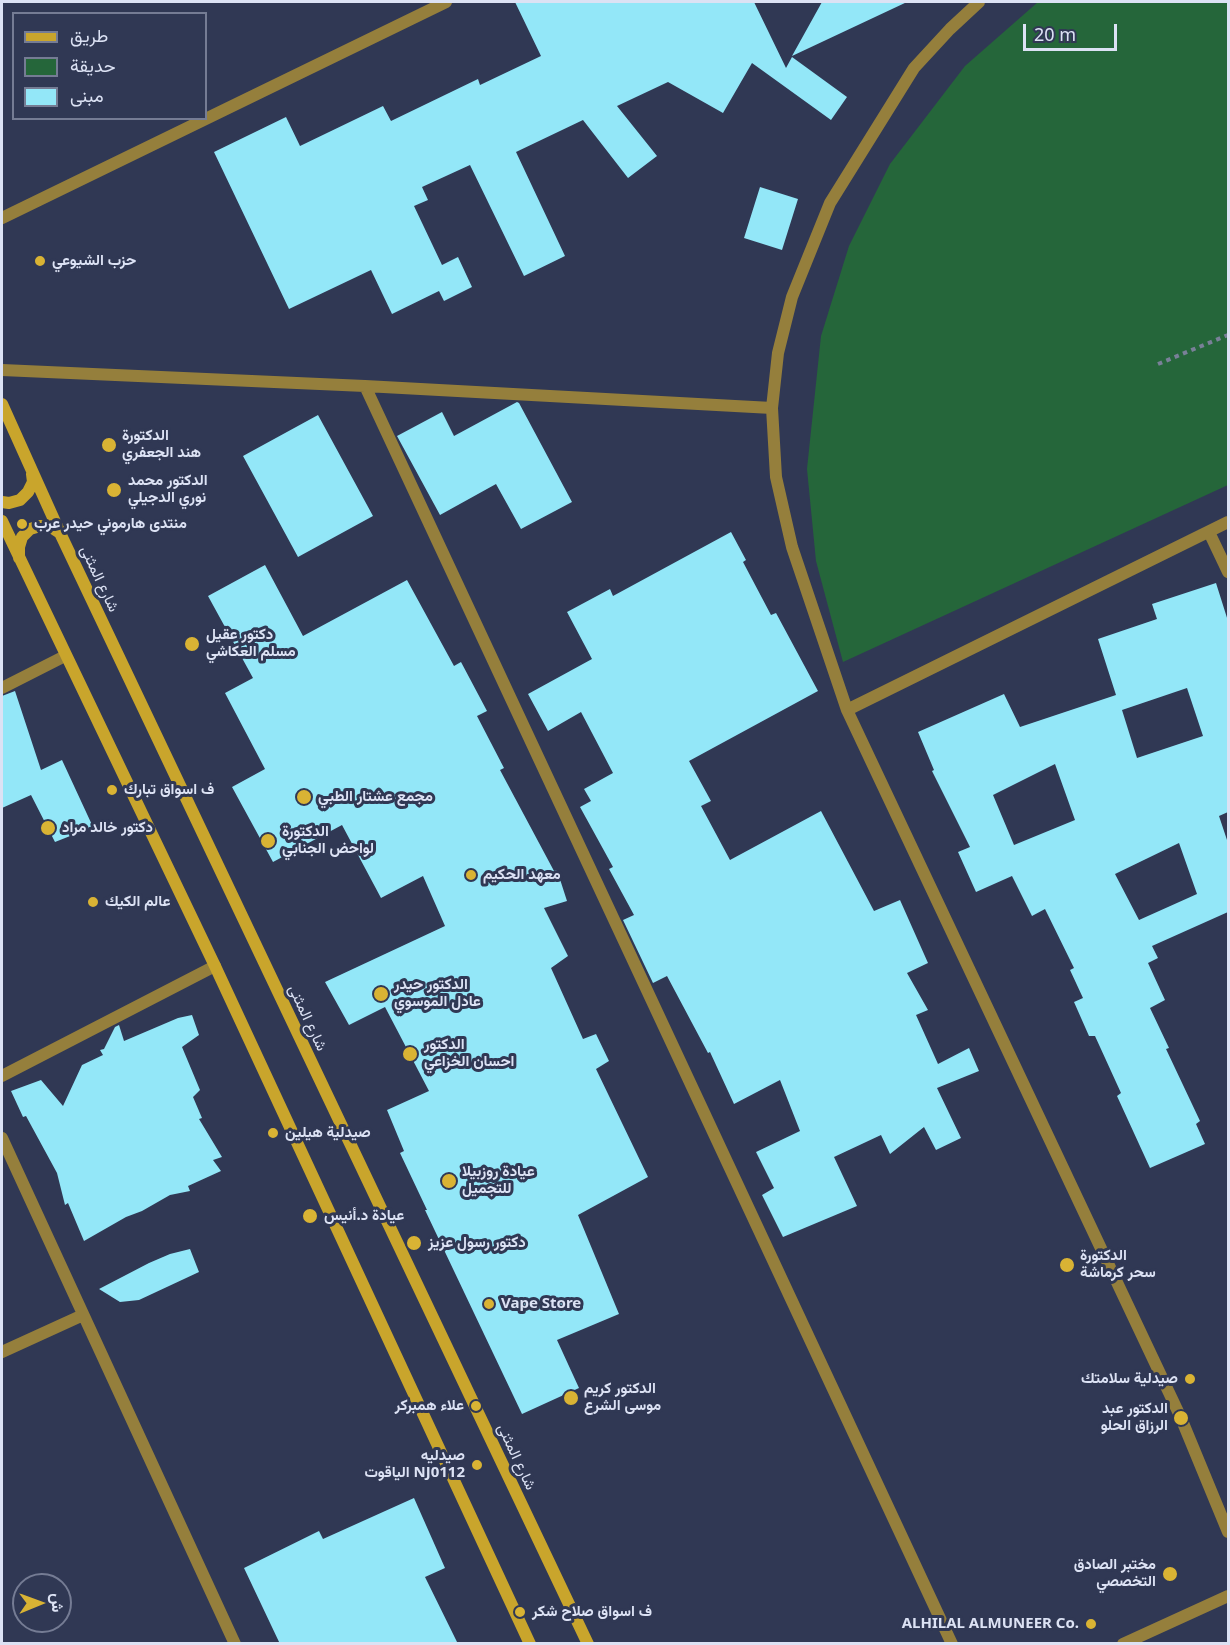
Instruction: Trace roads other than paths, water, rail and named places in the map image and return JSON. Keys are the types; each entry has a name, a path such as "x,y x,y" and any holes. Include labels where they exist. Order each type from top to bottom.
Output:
{"main road":[{"name":"شارع المثنى","path":"2,404 60,533 588,1644"},
{"path":"2,502 20,500 28,492 33,482 32,471"},
{"path":"2,521 215,966 529,1644"},
{"path":"19,558 22,537 30,530 40,526 51,527 60,533"}],"street":[{"path":"207,118 446,2"},
{"path":"979,2 914,68 830,202 792,297 778,353 772,408 776,477 792,547 847,710 1181,1418 1228,1532"},
{"path":"2,218 203,120"},
{"path":"2,370 365,386 772,408"},
{"path":"365,386 952,1644"},
{"path":"847,710 1228,522"},
{"path":"1209,532 1228,572"},
{"path":"2,688 65,656"},
{"path":"2,1076 215,966"},
{"path":"2,1138 235,1644"},
{"path":"2,1352 83,1315"},
{"path":"1123,1644 1228,1596"}],"place":[{"name":"حزب الشيوعي","path":"40,261"},
{"name":"الدكتورة هند الجعفري","path":"109,445"},
{"name":"الدكتور محمد نوري الدجيلي","path":"114,490"},
{"name":"منتدى هارموني حيدر عرب","path":"22,524"},
{"name":"دكتور عقيل مسلم العكاشي","path":"192,644"},
{"name":"ف اسواق تبارك","path":"112,790"},
{"name":"مجمع عشتار الطبي","path":"304,797"},
{"name":"دكتور خالد مراد","path":"48,828"},
{"name":"الدكتورة لواحض الجنابي","path":"268,841"},
{"name":"معهد الحكيم","path":"471,875"},
{"name":"عالم الكيك","path":"93,902"},
{"name":"الدكتور حيدر عادل الموسوي","path":"381,994"},
{"name":"الدكتور احسان الخزاعي","path":"410,1054"},
{"name":"صيدلية هيلين","path":"273,1133"},
{"name":"عيادة روزبيلا للتجميل","path":"449,1181"},
{"name":"عيادة د.أنيس","path":"310,1216"},
{"name":"دكتور رسول عزيز","path":"414,1243"},
{"name":"الدكتورة سحر كرماشة","path":"1067,1265"},
{"name":"Vape Store","path":"489,1304"},
{"name":"صيدلية سلامتك","path":"1190,1379"},
{"name":"الدكتور كريم موسى الشرع","path":"571,1398"},
{"name":"علاء همبركر","path":"476,1406"},
{"name":"الدكتور عبد الرزاق الحلو","path":"1181,1418"},
{"name":"صيدليه الياقوت NJ0112","path":"477,1465"},
{"name":"مختبر الصادق التخصصي","path":"1170,1574"},
{"name":"ف اسواق صلاح شكر","path":"520,1612"},
{"name":"ALHILAL ALMUNEER Co.","path":"1091,1624"}]}
